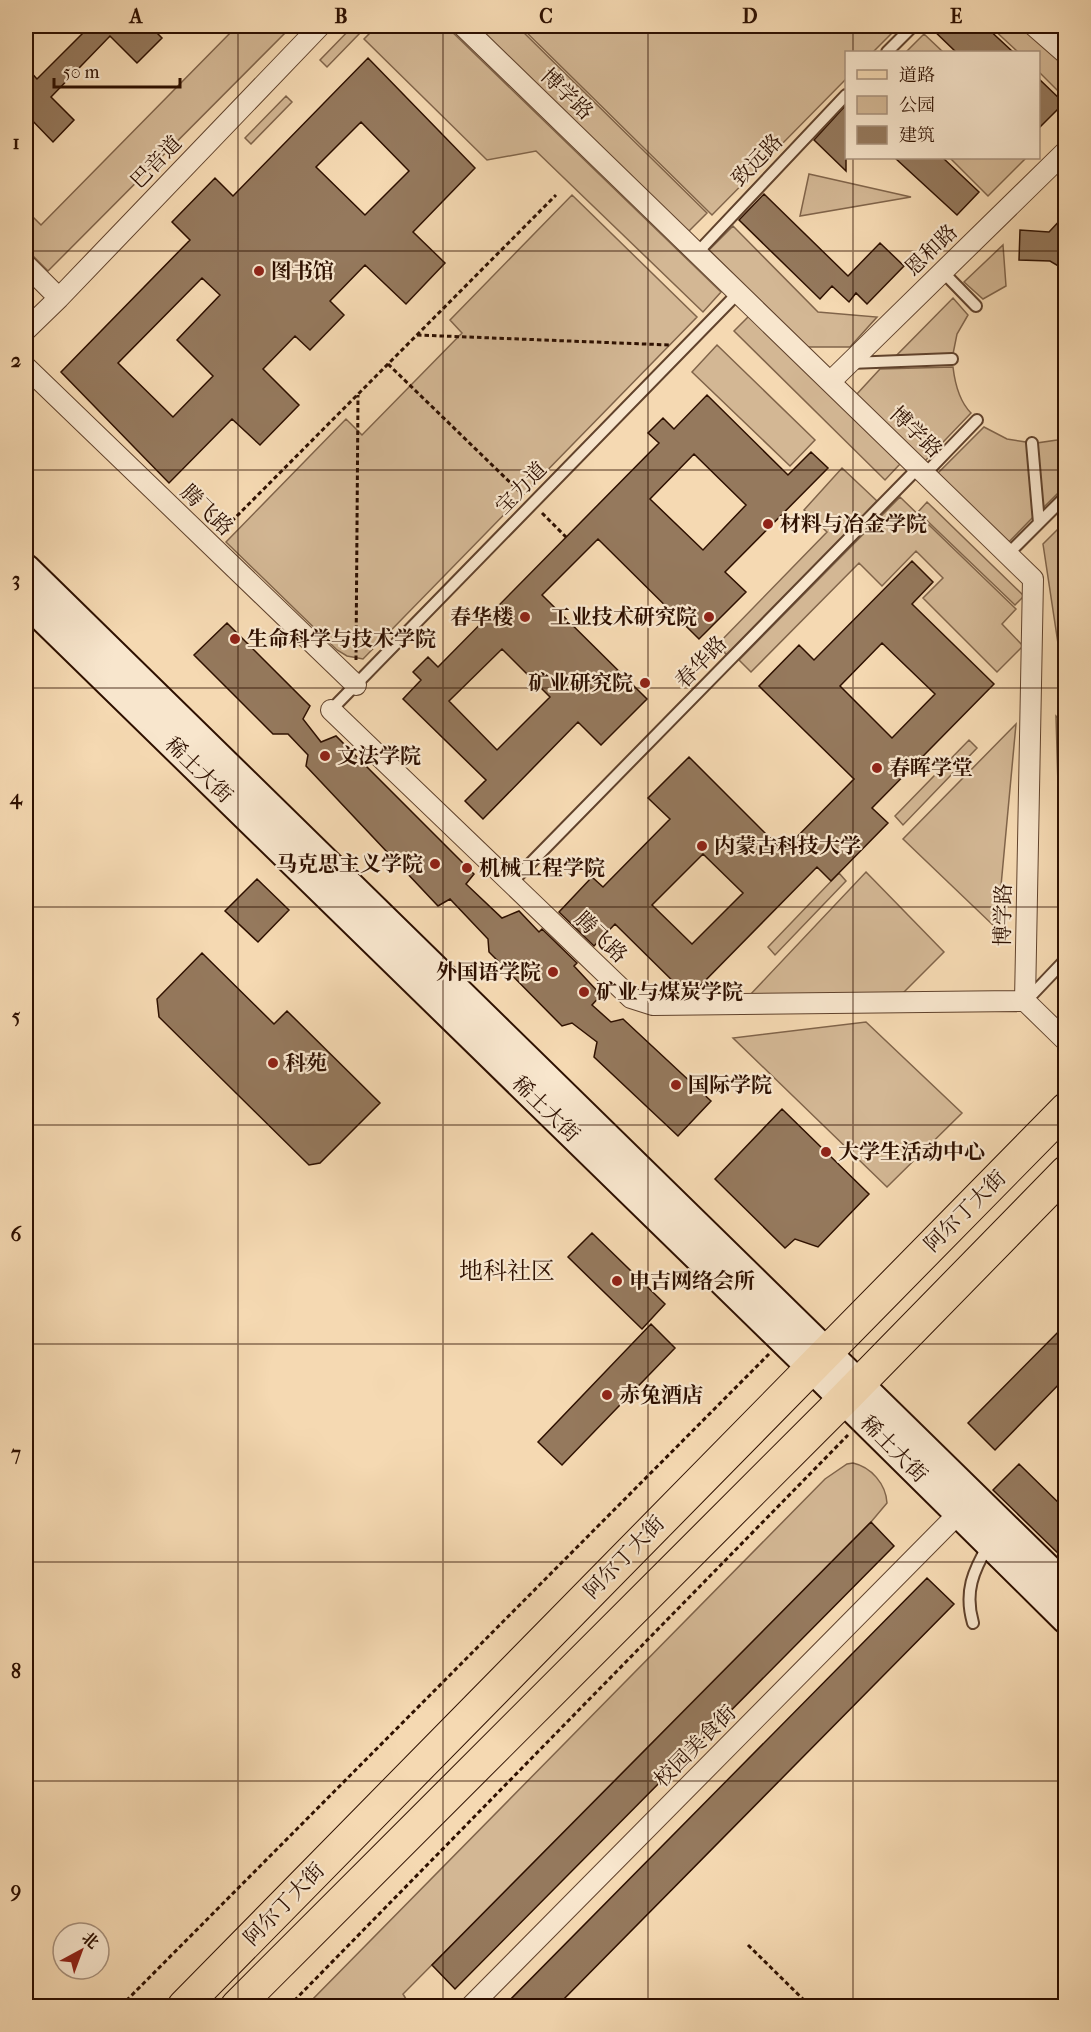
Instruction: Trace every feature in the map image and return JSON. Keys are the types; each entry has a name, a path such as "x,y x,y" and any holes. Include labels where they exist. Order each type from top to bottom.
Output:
{"main road":[{"name":"稀土大街","path":"26,569 818,1360 989,1544 1065,1619"},
{"name":"稀土大街","path":"26,601 783,1340 818,1360"},
{"name":"阿尔丁大街","path":"184,2007 1065,1108"},
{"name":"阿尔丁大街","path":"237,2007 855,1401 1065,1172"},
{"name":"稀土大街","path":"855,1401 1065,1587"}],"street":[{"name":"巴音道","path":"26,330 320,26"},
{"name":"博学路","path":"463,26 1033,579 1026,1001"},
{"path":"1034,26 1065,54"},
{"name":"恩和路","path":"830,382 1065,152"},
{"path":"26,265 59,298"},
{"name":"腾飞路","path":"26,367 208,545 356,685"},
{"name":"腾飞路","path":"331,710 631,998 653,1005 1026,1001"},
{"path":"1026,1001 1065,1041"},
{"name":"校园美食街","path":"471,2007 952,1520"}],"lane":[{"path":"888,51 913,26"},
{"name":"致远路","path":"697,253 845,96"},
{"path":"943,272 976,306"},
{"name":"宝力道","path":"331,710 738,293"},
{"path":"850,363 952,359"},
{"name":"春华路","path":"511,883 921,471 978,420"},
{"path":"1032,444 1039,523"},
{"path":"1007,555 1065,496"},
{"path":"1026,1001 1065,959"},
{"path":"973,1623 968,1607 969,1587 989,1544"}],"path":[{"path":"208,545 556,195"},
{"path":"417,335 687,345"},
{"path":"388,364 566,537"},
{"path":"356,685 358,395"},
{"path":"121,2007 783,1340"},
{"path":"289,2007 855,1401"},
{"path":"748,1945 810,2007"}],"green space":[{"path":"237,26 292,26 48,271 26,249 26,210 41,225"},
{"path":"353,26 360,33 327,67 320,60"},
{"path":"377,26 446,26 721,292 703,312 536,151 487,160 364,39"},
{"path":"475,26 517,26 707,213 687,233"},
{"path":"520,26 899,26 874,51 845,51 845,80 712,215"},
{"path":"990,26 1024,26 1065,66 1065,98 1040,73 1040,51 1017,51"},
{"path":"924,34 942,51 907,51"},
{"path":"286,96 292,102 251,144 245,138"},
{"path":"951,159 1025,159 988,196"},
{"path":"809,174 911,197 800,216"},
{"path":"572,195 697,317 363,659 347,656 337,650 226,542 346,419 362,435 462,333 450,320"},
{"path":"733,226 818,312 877,317 850,347 808,347 709,250"},
{"path":"1003,245 1006,286 983,299 964,282"},
{"path":"953,298 968,315 957,334 952,359 891,361"},
{"path":"749,316 900,464 885,480 734,331"},
{"path":"717,345 815,440 790,466 692,372"},
{"path":"953,367 958,392 971,413 924,462 856,395 880,369"},
{"path":"984,427 1007,439 1032,443 1038,512 1005,546 934,477"},
{"path":"1065,436 1065,486 1043,508 1037,443 1057,440"},
{"path":"842,468 877,501 729,657 717,645 827,532 804,510"},
{"path":"900,497 1016,609 1002,624 1023,646 997,672 923,598 943,578 916,551 882,586 859,563 751,672 739,660"},
{"path":"927,502 1024,596 1015,605 918,512"},
{"path":"1065,522 1065,643 1059,650 1043,544"},
{"path":"1056,716 1066,725 1065,777 1058,785"},
{"path":"1016,724 997,929 903,839"},
{"path":"969,740 977,748 903,825 895,816"},
{"path":"866,872 944,952 902,994 749,996"},
{"path":"839,873 846,881 775,955 768,947"},
{"path":"866,1022 962,1113 887,1187 733,1038"},
{"path":"853,1463 866,1468 876,1477 884,1489 887,1503 871,1522 403,1994 409,2004 406,2006 306,2006 825,1479 847,1464"}],"building":[{"path":"90,26 150,26 162,38 137,63 110,36 51,97 74,120 53,142 26,114 26,67 37,79"},
{"path":"929,26 985,26 1012,51 955,51"},
{"name":"图书馆","path":"368,58 475,168 413,232 445,263 406,304 365,265 330,301 344,315 310,350 295,336 263,369 299,405 260,445 232,419 169,483 61,372 190,240 172,222 215,178 233,196","holes":["361,122 409,171 365,215 316,167","202,278 220,295 177,340 213,376 173,417 118,363"]},
{"path":"1040,80 1064,103 1040,127"},
{"path":"845,106 846,171 814,140"},
{"path":"896,159 944,159 979,192 957,215"},
{"path":"764,194 848,276 880,243 904,266 867,304 856,293 849,302 832,286 820,299 739,220"},
{"path":"1065,215 1065,270 1050,261 1019,260 1020,230 1049,232"},
{"name":"春华楼","path":"707,395 788,475 811,452 828,468 725,572 746,592 699,639 598,539 542,595 647,699 601,745 578,722 483,819 465,801 486,780 403,699 421,680 413,672 428,657 438,667 659,443 648,433 663,418 674,429","holes":["694,454 746,505 703,550 650,499","502,649 550,697 497,750 449,701"]},
{"name":"春晖学堂","path":"912,561 933,582 912,604 994,684 872,808 888,823 831,881 817,867 693,993 685,993 615,924 594,946 559,912 592,877 603,887 670,819 648,798 689,757 783,851 854,779 759,686 799,645 814,660","holes":["882,643 935,694 892,738 840,686","703,854 743,893 692,944 652,905"]},
{"path":"227,623 310,706 303,719 321,742 336,736 474,874 466,884 502,918 519,911 539,932 542,929 577,963 574,966 601,995 592,1005 611,1022 623,1019 711,1101 678,1136 594,1057 597,1042 572,1023 562,1026 489,952 488,939 450,899 438,906 306,766 308,755 288,734 273,734 194,655"},
{"path":"257,879 289,910 258,942 225,911"},
{"name":"科苑","path":"202,953 274,1024 287,1011 380,1103 320,1163 309,1165 159,1017 157,999"},
{"path":"782,1109 869,1194 818,1247 795,1239 785,1248 715,1179"},
{"name":"申吉网络会所","path":"592,1233 665,1304 642,1329 568,1257"},
{"name":"赤兔酒店","path":"651,1324 675,1348 562,1465 538,1442"},
{"path":"1065,1325 1065,1378 995,1450 968,1423"},
{"path":"1019,1464 1065,1509 1065,1560 993,1490"},
{"path":"871,1522 894,1546 455,1989 432,1965"},
{"path":"927,1578 954,1604 556,2007 503,2007"}],"place":[{"name":"图书馆","path":"259,271"},
{"name":"材料与冶金学院","path":"768,524"},
{"name":"春华楼","path":"525,617"},
{"name":"工业技术研究院","path":"709,617"},
{"name":"生命科学与技术学院","path":"235,639"},
{"name":"矿业研究院","path":"645,683"},
{"name":"文法学院","path":"325,756"},
{"name":"春晖学堂","path":"877,768"},
{"name":"内蒙古科技大学","path":"702,846"},
{"name":"马克思主义学院","path":"435,864"},
{"name":"机械工程学院","path":"467,868"},
{"name":"外国语学院","path":"553,972"},
{"name":"矿业与煤炭学院","path":"584,992"},
{"name":"科苑","path":"273,1063"},
{"name":"国际学院","path":"676,1085"},
{"name":"大学生活动中心","path":"826,1152"},
{"name":"申吉网络会所","path":"617,1281"},
{"name":"赤兔酒店","path":"607,1395"}],"district":[{"name":"地科社区","path":"507,1271"}]}
